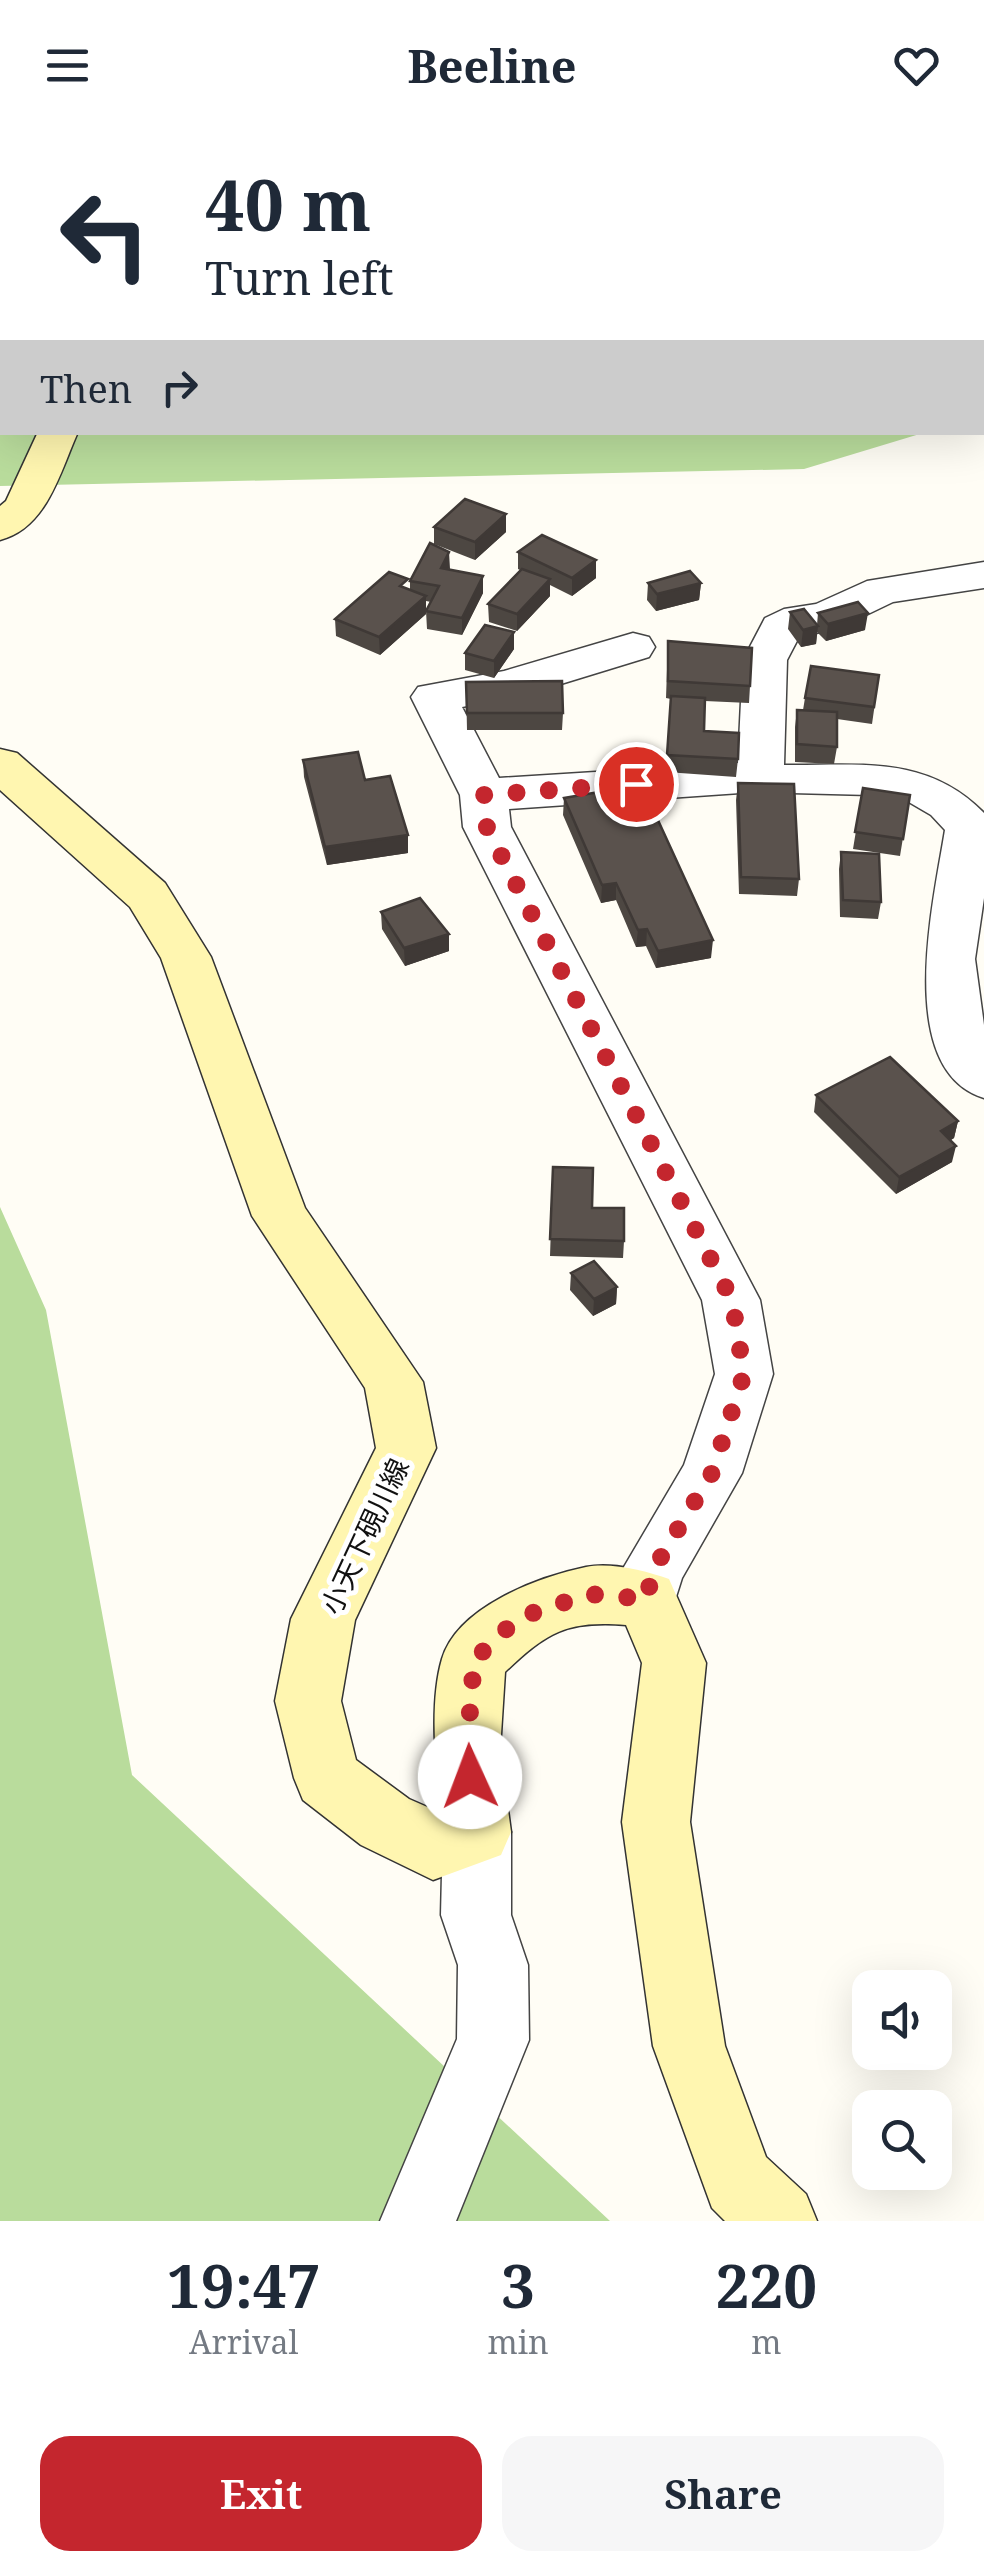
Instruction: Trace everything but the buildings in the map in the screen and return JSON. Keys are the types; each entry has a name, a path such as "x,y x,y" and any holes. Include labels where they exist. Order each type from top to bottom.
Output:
{"main road":[{"path":"0,527 24,507 57,435"},
{"name":"小天下硯川線","path":"0,764 148,895 186,957 280,1216 393,1382 406,1448 323,1619 308,1701 327,1778 386,1822 433,1848 477,1832"},
{"path":"477,1832 467,1750 474,1660 518,1618 589,1594 647,1599 674,1663 656,1822 690,2046 738,2182 779,2221"}],"street":[{"path":"755,778 763,759 765,660 781,628 800,619 825,616 882,590 984,575"},
{"path":"632,647 509,684 434,697 484,795 487,828 732,1300 744,1374 712,1473 652,1572 647,1599"},
{"path":"484,795 755,778 894,781 936,793 955,807 970,828 950,959 961,1050 984,1078"},
{"path":"418,2221 493,2040 493,1965 476,1915 477,1832"}],"green space":[{"path":"0,435 916,435 804,469 0,486"},
{"path":"0,1207 46,1310 132,1775 610,2221 0,2221"}],"route":[{"path":"470,1777 467,1750 474,1660 518,1618 589,1594 647,1599 652,1572 712,1473 744,1374 732,1300 487,828 484,795 636,784"}]}
